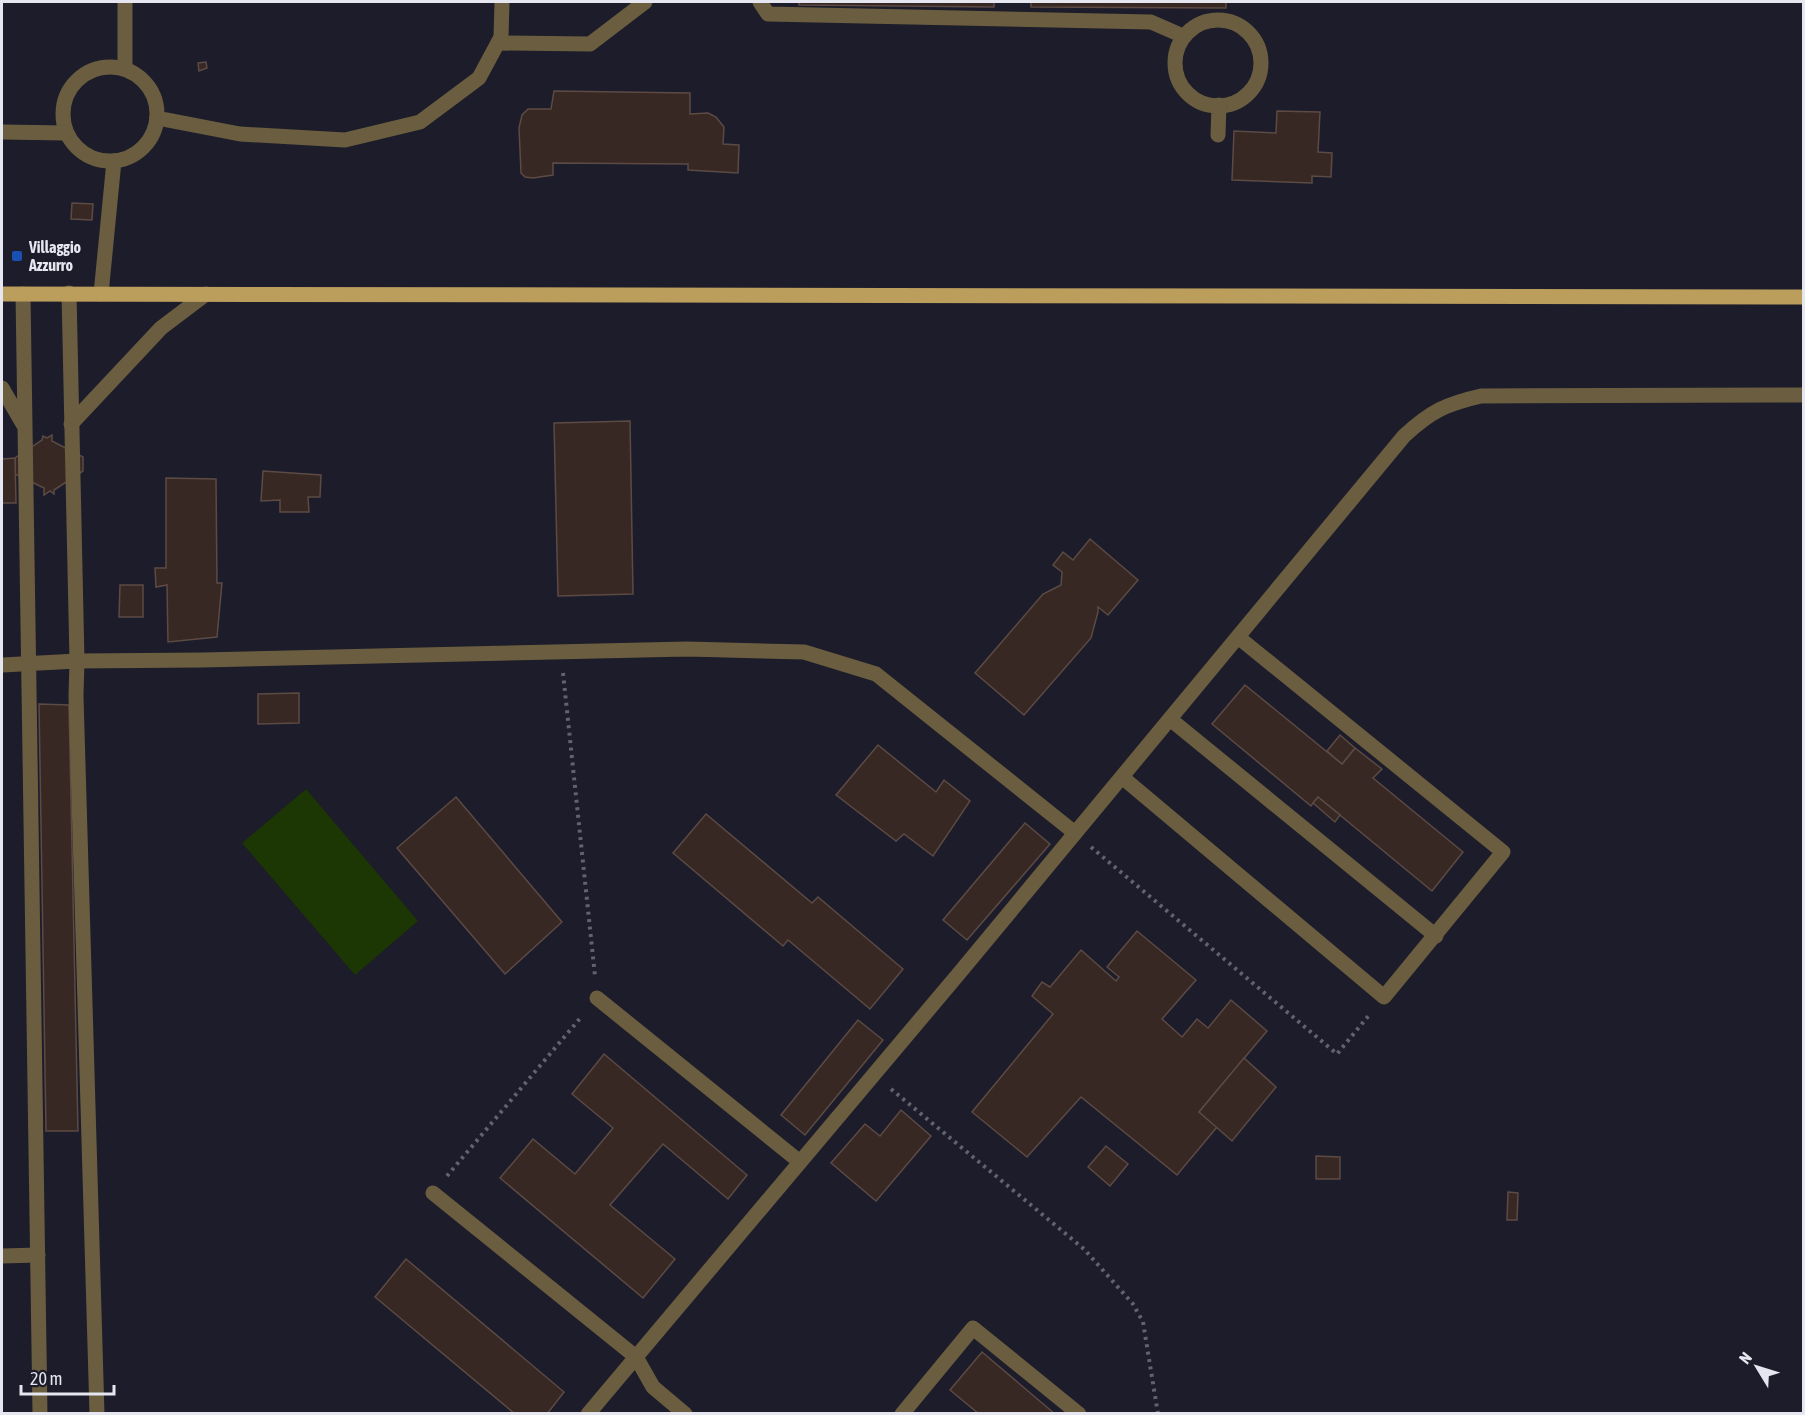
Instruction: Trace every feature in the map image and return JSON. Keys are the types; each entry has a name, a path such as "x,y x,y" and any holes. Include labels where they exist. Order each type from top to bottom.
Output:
{"main road":[{"path":"2,294 1803,297"}],"street":[{"path":"125,2 125,69"},
{"path":"157,118 240,134 345,140 420,122 479,78 501,37 502,2"},
{"path":"498,43 590,44 645,2"},
{"path":"760,2 768,14 1150,22 1183,36"},
{"path":"1220,19 1233,22 1246,29 1255,40 1260,52 1261,66 1258,80 1250,91 1240,100 1226,106 1219,105 1211,106 1197,101 1185,92 1174,65 1176,50 1183,36 1193,27 1206,21 1220,19"},
{"path":"110,66 125,69 139,76 150,88 156,102 157,118 153,133 145,146 132,156 114,161 101,161 87,156 74,146 66,133 62,118 64,102 70,88 81,76 94,69 110,66"},
{"path":"1218,135 1219,105"},
{"path":"2,132 66,133"},
{"path":"101,294 114,161"},
{"path":"69,293 76,708 97,1413"},
{"path":"23,294 40,1413"},
{"path":"70,424 161,328 206,294"},
{"path":"2,388 25,427"},
{"path":"588,1413 1122,777 1404,436 1425,417 1451,403 1491,395 1803,395"},
{"path":"2,404 25,427"},
{"path":"1122,777 1384,997 1436,936 1503,852 1238,637"},
{"path":"2,665 77,661 214,660 561,651 687,649 804,652 876,674 1075,833"},
{"path":"1170,719 1436,936"},
{"path":"597,998 800,1162"},
{"path":"433,1193 636,1357 653,1387 685,1413"},
{"path":"2,1256 38,1255"},
{"path":"902,1413 973,1328 1079,1413"}],"path":[{"path":"433,1193 597,998 561,651"},
{"path":"1075,833 1337,1054 1384,997"},
{"path":"873,1074 1084,1249 1133,1304 1143,1322 1158,1413"}],"green space":[{"path":"306,789 418,921 355,975 242,843"}],"building":[{"path":"799,2 994,2 994,7 799,5"},
{"path":"1031,2 1226,2 1226,8 1031,7"},
{"path":"206,62 207,68 199,71 198,63"},
{"path":"554,91 690,93 690,114 708,113 716,117 724,127 723,144 739,145 738,173 688,170 688,164 553,163 553,175 525,177 521,173 519,128 522,115 528,109 551,109"},
{"path":"1277,111 1320,112 1318,152 1332,153 1331,177 1312,176 1312,183 1232,180 1234,131 1276,133"},
{"path":"72,203 93,204 92,220 71,219"},
{"path":"630,421 633,594 558,596 554,423"},
{"path":"52,435 52,441 83,457 83,471 54,490 54,494 50,491 44,495 44,488 15,474 15,458 42,440 43,436 47,438"},
{"path":"15,458 16,503 2,503 2,459"},
{"path":"263,471 321,475 320,497 308,497 309,512 280,512 280,500 261,501"},
{"path":"166,478 216,479 217,583 222,583 217,637 168,642 167,585 156,587 155,568 166,568"},
{"path":"1090,539 1138,580 1108,615 1098,607 1091,638 1024,715 975,673 1043,594 1061,585 1062,572 1053,565 1063,552 1073,560"},
{"path":"120,585 143,585 143,617 119,617"},
{"path":"1245,685 1342,764 1355,748 1382,769 1373,778 1463,852 1432,891 1318,797 1311,806 1212,724"},
{"path":"299,693 299,723 258,724 258,694"},
{"path":"39,704 69,705 78,1131 46,1131"},
{"path":"1340,735 1355,748 1342,764 1327,751"},
{"path":"878,745 936,792 944,780 970,801 933,856 904,834 896,841 836,795"},
{"path":"456,797 562,922 505,974 397,848"},
{"path":"1318,797 1340,815 1335,822 1313,803"},
{"path":"706,814 812,903 818,897 903,969 870,1009 788,940 783,946 673,853"},
{"path":"1025,823 1050,844 967,940 943,920"},
{"path":"1137,931 1196,980 1162,1019 1182,1037 1197,1019 1208,1028 1231,1000 1267,1031 1199,1112 1217,1127 1177,1175 1081,1097 1027,1157 972,1112 1053,1014 1032,996 1042,982 1050,987 1081,950 1116,981 1119,977 1107,967"},
{"path":"858,1020 883,1040 805,1135 781,1115"},
{"path":"604,1054 747,1175 728,1199 663,1144 610,1205 675,1259 643,1298 500,1178 533,1139 575,1174 613,1128 572,1094"},
{"path":"1244,1058 1276,1087 1232,1141 1199,1112"},
{"path":"901,1110 931,1136 876,1201 831,1163 865,1124 880,1136"},
{"path":"1106,1146 1128,1164 1110,1186 1088,1167"},
{"path":"1316,1156 1340,1157 1340,1179 1316,1179"},
{"path":"1508,1192 1518,1193 1517,1220 1507,1220"},
{"path":"406,1259 564,1392 547,1414 515,1414 375,1297"},
{"path":"982,1352 1055,1414 979,1414 950,1390"}],"place":[{"name":"Villaggio Azzurro","path":"17,256"}]}
